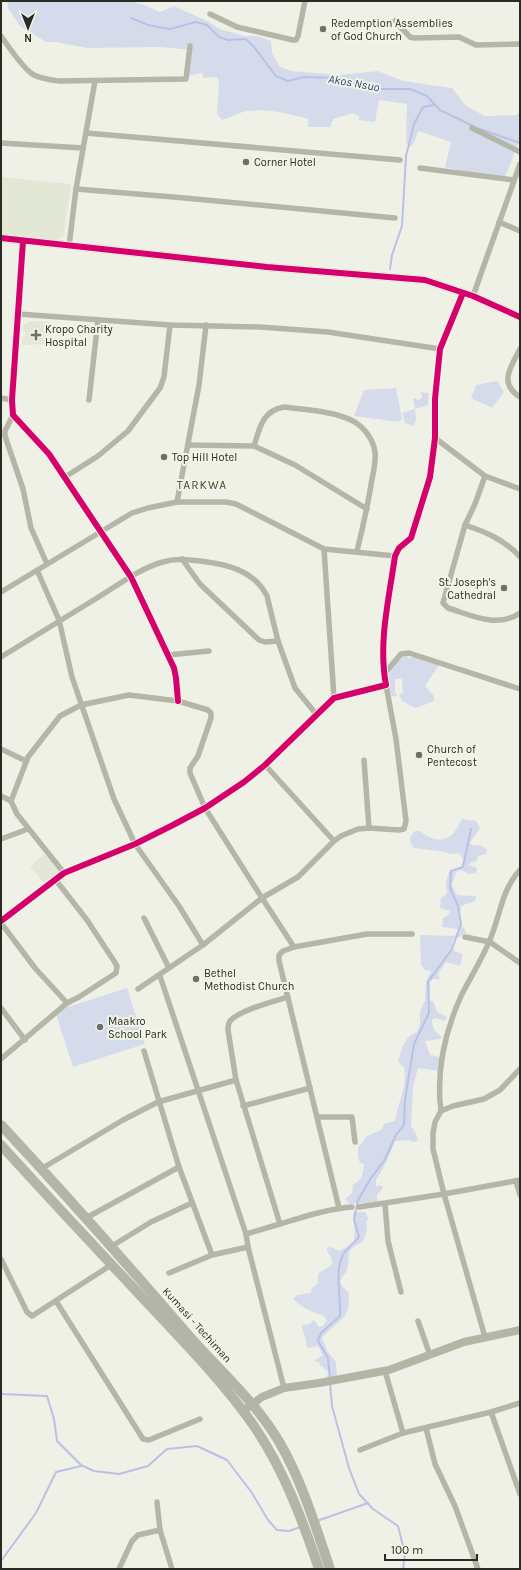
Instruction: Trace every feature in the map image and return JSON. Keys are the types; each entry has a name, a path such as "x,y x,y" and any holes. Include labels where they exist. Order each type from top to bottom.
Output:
{"highway":[{"name":"Kumasi - Techiman","path":"1,1125 112,1246 192,1338 213,1367 252,1404 268,1425 281,1446 299,1484 305,1514 316,1529 330,1569"},
{"path":"1,1145 111,1265 213,1367 254,1427 305,1514 307,1534 319,1569"}],"street":[{"path":"210,14 238,27 296,40 305,1"},
{"path":"395,21 410,37 414,38 459,37 476,45 520,44"},
{"path":"1,36 15,56 30,73 52,80 95,81 186,79 190,46"},
{"path":"69,246 76,189 95,81"},
{"path":"472,128 520,152"},
{"path":"86,133 400,160"},
{"path":"1,143 83,148"},
{"path":"472,296 520,164"},
{"path":"420,168 514,180"},
{"path":"76,189 395,218"},
{"path":"499,222 520,230"},
{"path":"1,238 267,267 405,278 433,282 472,296 520,317"},
{"path":"23,241 12,400 13,415 5,432 5,436 23,489 31,528 47,564"},
{"path":"138,989 160,976 262,898 298,877 334,841 351,831 369,828 404,829 406,821 396,739 384,674 383,634 396,556 399,548 411,538 430,478 435,438 435,399 440,349 463,293"},
{"path":"18,314 170,325 260,327 328,332 440,349"},
{"path":"89,400 98,320"},
{"path":"65,477 98,456 128,431 160,388 164,377 170,325"},
{"path":"177,502 199,384 206,325"},
{"path":"520,349 509,370 508,380 510,389 520,397"},
{"path":"1,398 12,400"},
{"path":"254,446 265,416 271,410 284,407 324,413 354,421 368,435 373,443 375,454 367,509 357,551"},
{"path":"13,415 49,454 131,576 176,672 178,701"},
{"path":"435,438 485,476 520,489"},
{"path":"188,444 254,446 295,465 367,509"},
{"path":"485,476 475,504 465,525 443,599 445,606 454,610 496,621 510,618 520,613"},
{"path":"1,592 138,510 177,502 214,502 236,504 324,549 357,551 396,556"},
{"path":"465,525 488,533 514,550 520,557"},
{"path":"324,549 334,698"},
{"path":"182,559 200,584 259,640 265,642 278,641"},
{"path":"1,657 131,576 164,562 182,559 230,566 238,569 258,583 267,596 278,641 295,688 316,714"},
{"path":"37,570 59,620 68,663 114,799 135,844 179,906 202,945"},
{"path":"168,655 209,651"},
{"path":"384,674 401,654 409,653 520,689"},
{"path":"67,1003 35,968 1,922 64,873 135,844 205,808 244,782 265,765 334,698 386,685"},
{"path":"10,801 26,761 60,716 81,705 129,695 178,701 208,710 212,715 198,756 190,770 205,808 294,947"},
{"path":"1,749 26,761"},
{"path":"364,760 369,828"},
{"path":"265,765 334,841"},
{"path":"1,796 10,801 28,829 64,873"},
{"path":"1,839 28,829"},
{"path":"441,1112 439,1082 447,1034 460,1000 490,942 502,900 511,882 520,870"},
{"path":"1,1059 67,1003 116,973 117,966 87,920 55,879"},
{"path":"144,918 169,968"},
{"path":"340,1208 279,961 279,955 283,951 294,947 367,934 412,934"},
{"path":"465,937 490,942 520,963"},
{"path":"160,976 180,1031 198,1091 246,1234 284,1388"},
{"path":"280,1224 236,1080 228,1030 230,1021 254,1008 288,997"},
{"path":"1,1008 25,1040"},
{"path":"144,1051 158,1102 179,1167 212,1255"},
{"path":"485,1337 444,1194 433,1149 433,1133 435,1122 441,1112 447,1108 484,1099 500,1090 520,1069"},
{"path":"41,1168 123,1120 158,1102 236,1080"},
{"path":"243,1106 310,1088"},
{"path":"318,1117 352,1117 355,1142"},
{"path":"86,1218 179,1167"},
{"path":"359,1207 444,1194 518,1180 520,1195"},
{"path":"112,1246 151,1222 192,1203"},
{"path":"385,1204 388,1241 401,1292"},
{"path":"246,1234 340,1208 352,1207"},
{"path":"169,1273 212,1255 248,1246"},
{"path":"1,1259 27,1312 32,1316 111,1265"},
{"path":"56,1301 142,1439 149,1440 200,1418"},
{"path":"418,1321 430,1355"},
{"path":"243,1411 262,1397 284,1388 384,1371 464,1342 520,1330"},
{"path":"384,1371 403,1433"},
{"path":"360,1450 403,1433 491,1412 520,1403"},
{"path":"491,1412 520,1494"},
{"path":"426,1428 435,1464 455,1506 478,1569"},
{"path":"157,1502 160,1530 172,1569"},
{"path":"119,1569 132,1541 138,1535 160,1530"}],"shaded area":[{"path":"7,1 131,1 160,12 174,6 209,22 220,29 244,36 258,36 271,41 272,53 280,67 292,71 339,75 378,71 403,81 452,88 466,106 485,116 516,115 520,112 520,140 505,177 472,173 445,167 451,142 418,131 415,141 410,147 406,142 407,104 379,100 375,122 359,120 359,116 353,113 333,119 330,127 308,127 308,119 285,113 258,110 243,112 222,120 217,114 219,83 217,77 204,78 202,73 188,76 192,50 161,47 87,48 56,42 46,42 20,26 8,8"},
{"path":"1,177 71,184 64,235 58,240 1,233"},
{"name":"Kropo Charity Hospital","path":"32,321 49,322 47,344 22,345 22,337 25,337 25,332 22,332 23,325"},
{"path":"497,381 504,392 492,408 471,398 476,385"},
{"path":"396,388 402,419 399,422 354,416 364,390"},
{"path":"420,392 429,393 428,405 415,409 413,399 421,399 422,396"},
{"path":"415,409 416,420 414,426 405,423 402,413"},
{"path":"406,656 410,658 417,656 439,665 425,686 434,696 434,701 415,708 402,701 399,695 403,693 402,679 395,679 395,693 397,695 395,697 391,695 389,674 397,662 402,657"},
{"path":"462,819 476,821 480,828 470,843 472,845 482,846 487,850 486,854 478,856 477,861 468,865 477,868 476,873 469,874 461,870 456,872 452,885 457,895 476,896 475,901 461,906 459,923 464,928 466,933 452,941 454,951 463,954 460,966 446,962 438,974 440,979 433,979 430,982 430,1001 433,1001 437,1012 447,1017 445,1021 435,1018 432,1020 434,1030 442,1037 440,1039 425,1041 430,1055 440,1057 439,1071 418,1068 413,1087 411,1126 418,1139 417,1141 412,1142 409,1140 395,1141 387,1161 376,1180 376,1186 381,1185 383,1188 377,1195 377,1203 350,1204 345,1199 352,1193 353,1184 361,1179 364,1164 360,1163 358,1148 367,1136 381,1130 384,1124 395,1121 405,1081 404,1067 398,1062 406,1040 412,1034 417,1032 420,1023 420,1012 425,1000 426,982 431,971 425,970 421,965 420,935 455,936 458,929 442,927 443,918 448,915 450,911 440,908 441,898 447,894 446,881 449,872 461,866 463,861 461,855 458,853 451,854 440,851 414,848 410,841 410,837 415,831 420,831 434,839 446,838 454,833"},
{"path":"44,854 59,871 44,883 30,867"},
{"name":"Maakro School Park","path":"127,988 145,1044 73,1067 55,1011"},
{"path":"353,1212 365,1212 369,1220 366,1221 367,1230 363,1242 356,1245 350,1251 347,1270 340,1281 342,1286 349,1293 348,1310 344,1317 322,1337 327,1351 336,1362 337,1376 327,1378 328,1371 324,1369 323,1366 320,1366 319,1362 316,1362 315,1360 323,1355 318,1346 308,1348 302,1325 309,1324 314,1320 319,1327 323,1326 327,1321 323,1315 307,1309 293,1299 297,1295 311,1293 312,1288 318,1283 318,1274 332,1264 333,1262 327,1248 331,1247 339,1251 353,1242 355,1232"}],"waterway":[{"name":"Akos Nsuo","path":"131,18 148,25 170,29 196,22 207,25 219,37 228,40 246,39 276,76 288,81 304,77 336,78 377,89 410,89 427,96 440,110 473,126"},
{"path":"390,269 392,255 402,226 406,156 414,124 423,107 434,105"},
{"name":"Akos Nsuo","path":"477,128 520,143"},
{"path":"330,1379 328,1358 318,1341 321,1333 340,1316 339,1267 344,1253 359,1237 354,1220 358,1200 371,1178 384,1161 396,1135 404,1125 405,1100 414,1044 429,1013 428,982 452,949 461,924 458,906 450,888 451,871 463,867 471,829"},
{"path":"330,1383 332,1406 349,1468 359,1494 373,1509 398,1526 405,1554 403,1569"},
{"path":"1,1394 47,1396 54,1419 57,1441 81,1465 94,1471 119,1474 148,1466 167,1449 197,1446 227,1460 252,1493 268,1520 277,1530 289,1531 300,1527"},
{"path":"1,1561 36,1513 56,1472 81,1466"},
{"path":"317,1521 368,1503"}],"cycle path":[{"path":"1,238 267,267 425,280 473,296 520,317"},
{"path":"23,241 12,400 13,415 49,454 131,577 174,668 178,701"},
{"path":"1,921 64,873 135,844 173,825 205,808 244,782 265,765 334,698 386,685 383,653 385,620 395,556 399,548 411,538 430,477 435,438 435,399 440,349 463,293"}],"place":[{"name":"Redemption Assemblies of God Church","path":"323,29"},
{"name":"Corner Hotel","path":"246,162"},
{"name":"Kropo Charity Hospital","path":"36,335"},
{"name":"Top Hill Hotel","path":"164,457"},
{"name":"St. Joseph's Cathedral","path":"504,588"},
{"name":"Church of Pentecost","path":"419,755"},
{"name":"Bethel Methodist Church","path":"196,979"},
{"name":"Maakro School Park","path":"100,1027"}],"district":[{"name":"TARKWA","path":"202,485"}]}
